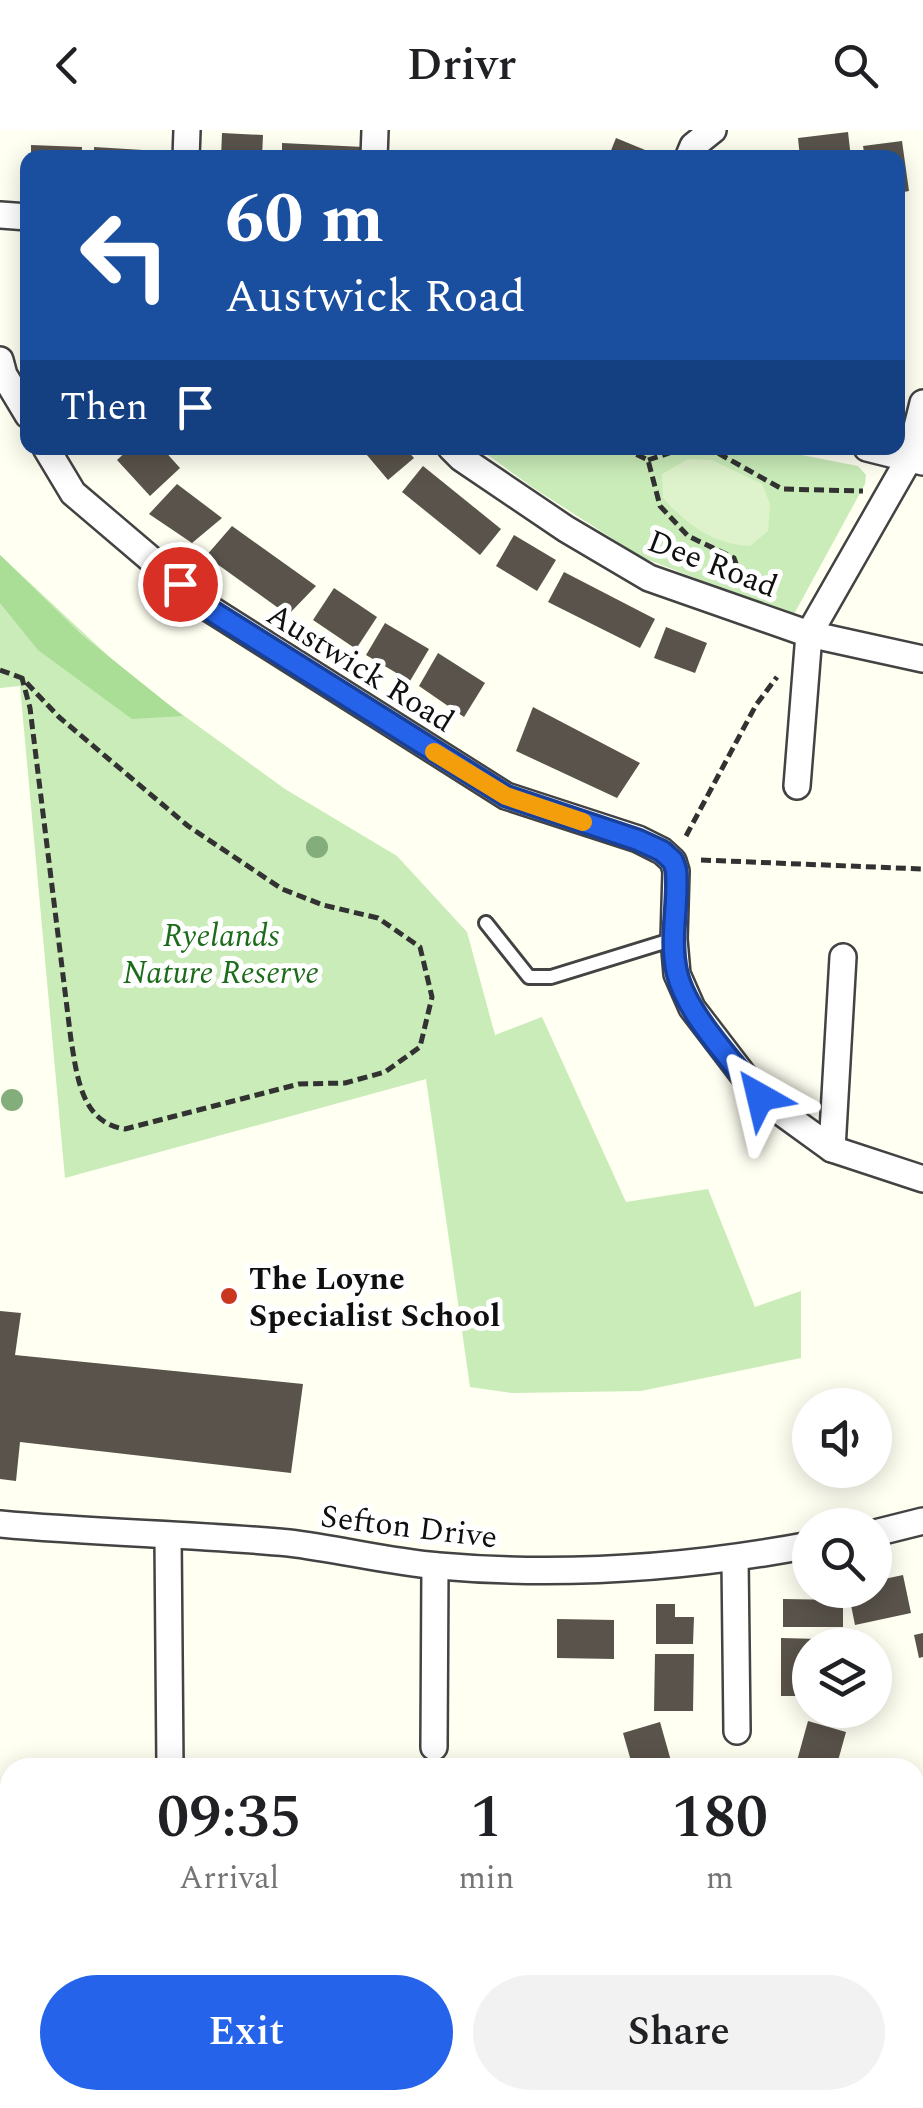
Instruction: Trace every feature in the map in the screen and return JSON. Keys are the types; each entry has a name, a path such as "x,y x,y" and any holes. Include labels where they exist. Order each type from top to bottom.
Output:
{"street":[{"path":"0,360 20,402"},
{"path":"797,786 809,634 890,492 916,461 923,403"},
{"name":"Austwick Road","path":"50,455 73,493 207,608 506,796 638,840 673,861"},
{"name":"Dee Road","path":"461,455 566,529 649,578 809,634 923,659"},
{"path":"673,861 678,882 674,939 677,974 692,1008 760,1097 832,1150 923,1180"},
{"path":"832,1150 842,957"},
{"path":"892,1529 923,1521"},
{"name":"Sefton Drive","path":"0,1524 289,1544 435,1566 528,1572 614,1570 735,1559 792,1548"},
{"path":"168,1536 170,1758"},
{"path":"735,1559 737,1731"},
{"path":"434,1747 435,1566"}],"lane":[{"path":"486,922 529,976 551,977 674,939"}],"path":[{"path":"638,455 648,460 664,455"},
{"path":"721,455 782,490 890,492"},
{"path":"648,460 660,506 688,536 734,558"},
{"path":"0,670 22,678 59,717 188,826 282,890 378,918 420,947 432,997 420,1047 385,1072 345,1083 299,1084 125,1128 111,1127 94,1114 80,1089 71,1040 30,708 22,678"},
{"path":"777,677 756,705 673,861 923,869"}],"green space":[{"path":"488,455 802,455 858,466 866,475 865,484 793,616 641,557"},
{"path":"688,459 712,460 762,484 770,504 768,531 750,546 736,544 712,537 682,517 663,498 662,474"},
{"name":"Ryelands Nature Reserve","path":"0,555 132,678 285,789 397,856 467,932 495,1035 542,1017 626,1202 708,1189 755,1307 801,1291 801,1358 641,1391 512,1393 470,1387 426,1079 65,1178 20,686 0,688"},
{"path":"0,555 82,635 183,716 132,719 38,650 0,603"}],"building":[{"path":"848,132 850,150 799,150 798,138"},
{"path":"222,133 263,135 262,150 221,150"},
{"path":"616,138 645,150 611,150"},
{"path":"902,141 903,150 864,150 863,146"},
{"path":"282,143 363,147 363,150 282,150"},
{"path":"31,145 82,147 82,150 31,150"},
{"path":"94,147 143,150 94,150"},
{"path":"122,455 168,455 180,468 150,496 117,460"},
{"path":"367,455 411,455 414,458 388,480"},
{"path":"423,466 501,529 480,555 402,492"},
{"path":"177,484 222,518 192,543 149,514"},
{"path":"232,526 316,586 288,615 206,556"},
{"path":"514,535 556,560 537,591 496,566"},
{"path":"564,572 655,619 640,648 548,602"},
{"path":"334,588 377,617 356,649 313,620"},
{"path":"385,623 429,649 410,681 366,655"},
{"path":"666,627 707,643 695,673 654,658"},
{"path":"438,653 485,683 464,717 419,686"},
{"path":"533,707 640,763 617,798 516,751"},
{"path":"0,1311 21,1313 15,1355 303,1384 291,1473 20,1442 16,1481 0,1479"},
{"path":"903,1575 911,1613 855,1625 852,1608 892,1608 892,1577"},
{"path":"783,1599 792,1599 792,1608 843,1608 843,1627 783,1627"},
{"path":"656,1604 675,1604 675,1617 694,1617 693,1644 656,1644"},
{"path":"557,1619 614,1620 614,1659 557,1658"},
{"path":"923,1633 923,1657 919,1658 914,1635"},
{"path":"781,1638 792,1638 792,1696 781,1696"},
{"path":"655,1654 694,1654 693,1711 654,1711"},
{"path":"660,1722 670,1758 630,1758 623,1733"},
{"path":"806,1728 846,1732 839,1758 798,1758"}],"slow traffic":[{"path":"434,752 506,796 583,822"}],"place":[{"name":"The Loyne Specialist School","path":"229,1296"}],"route":[{"path":"180,584 207,608 506,796 662,851 673,861 678,882 674,916 677,974 692,1008 760,1097"}]}
